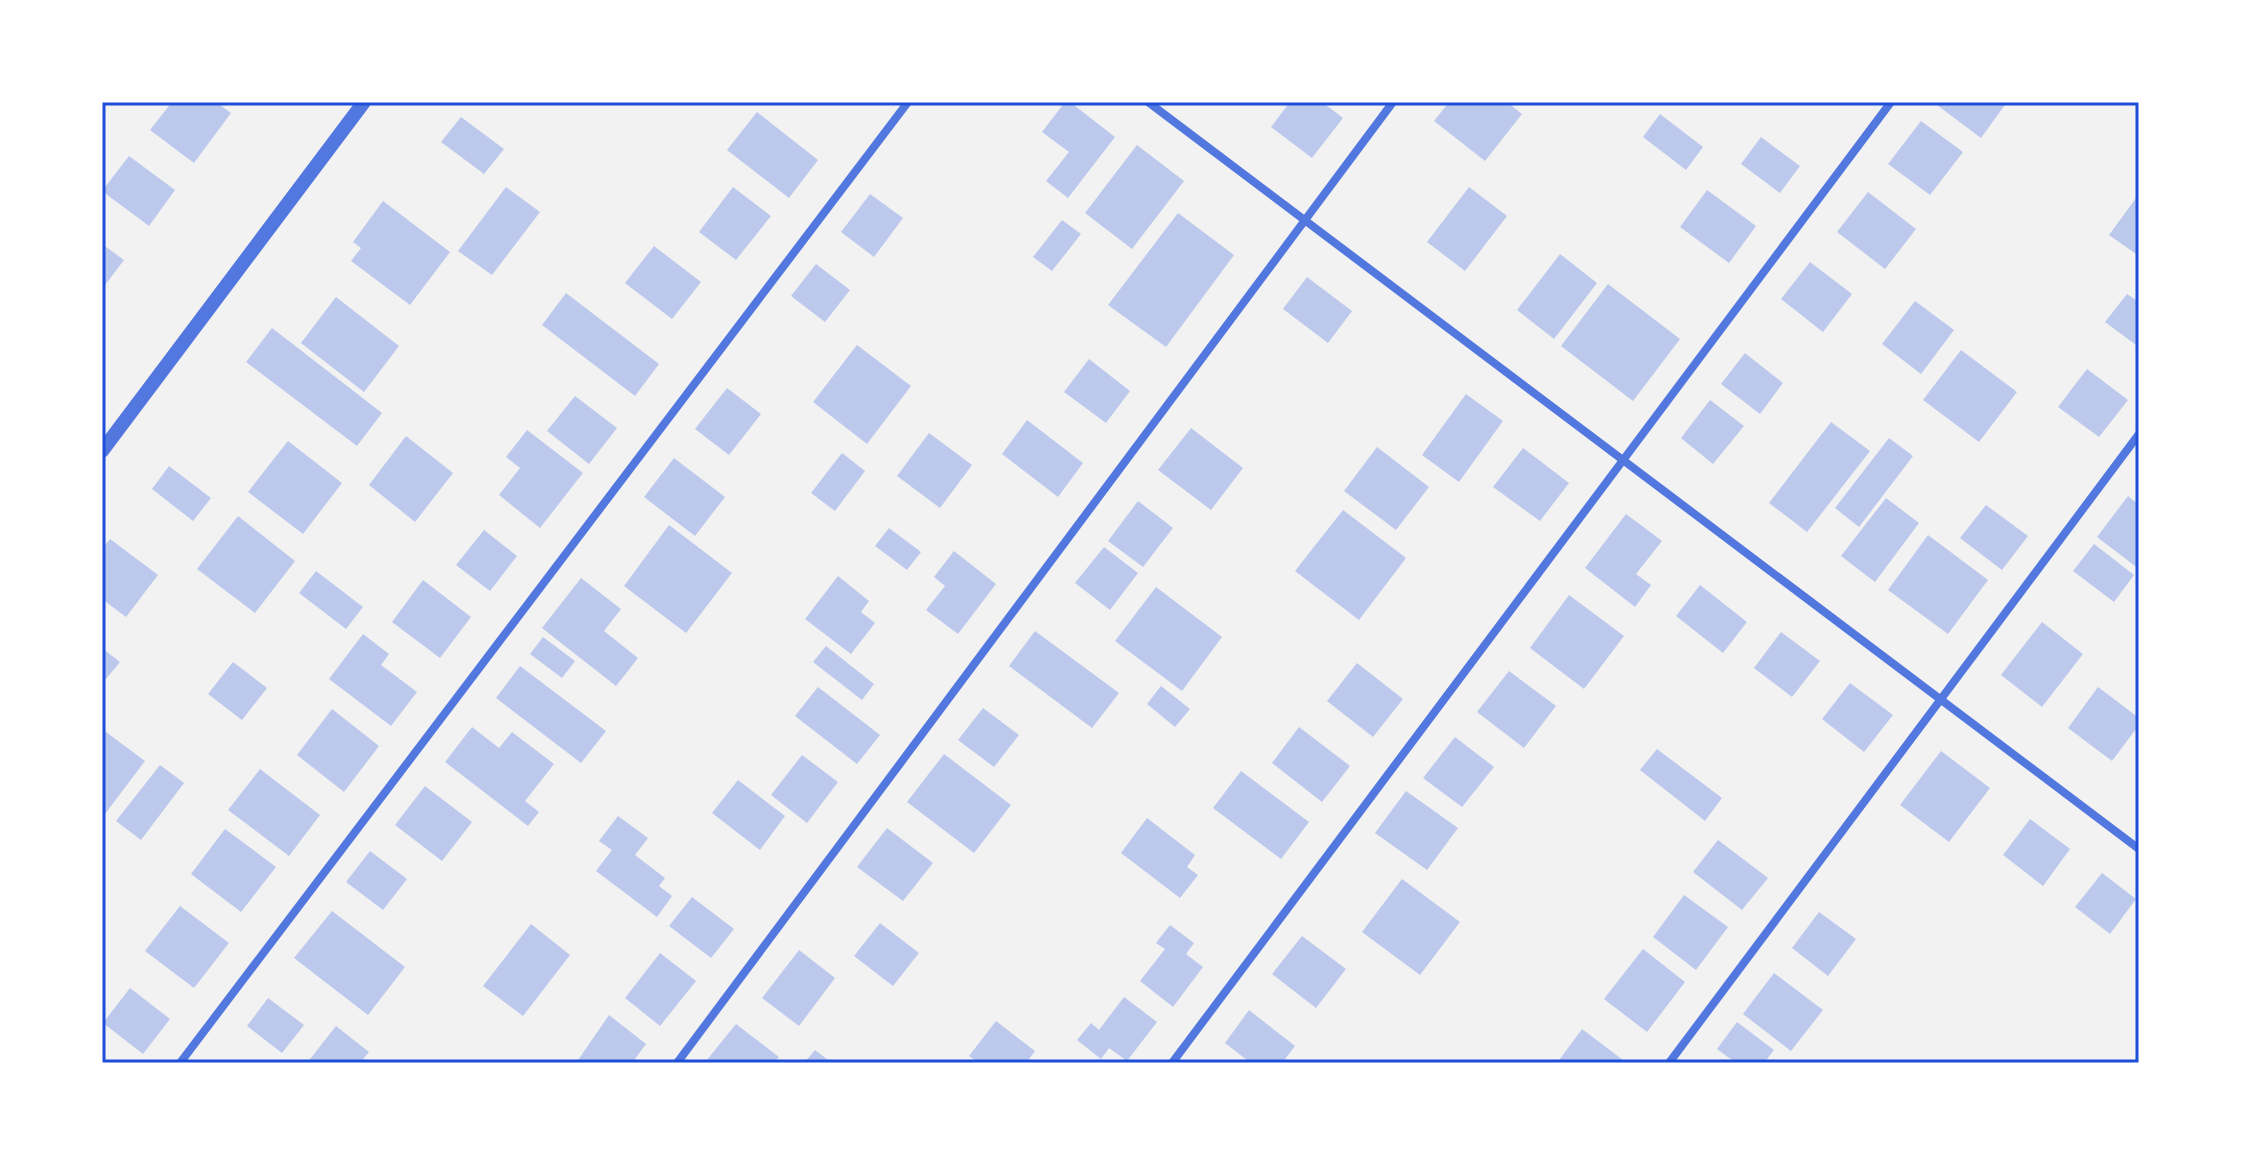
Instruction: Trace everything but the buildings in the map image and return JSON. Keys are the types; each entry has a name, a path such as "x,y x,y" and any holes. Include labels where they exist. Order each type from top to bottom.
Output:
{"street":[{"path":"102,451 364,102"},
{"path":"180,1063 908,102"},
{"path":"1148,102 2139,849"},
{"path":"677,1063 1393,102"},
{"path":"1172,1063 1891,102"},
{"path":"1669,1063 2139,434"}]}
